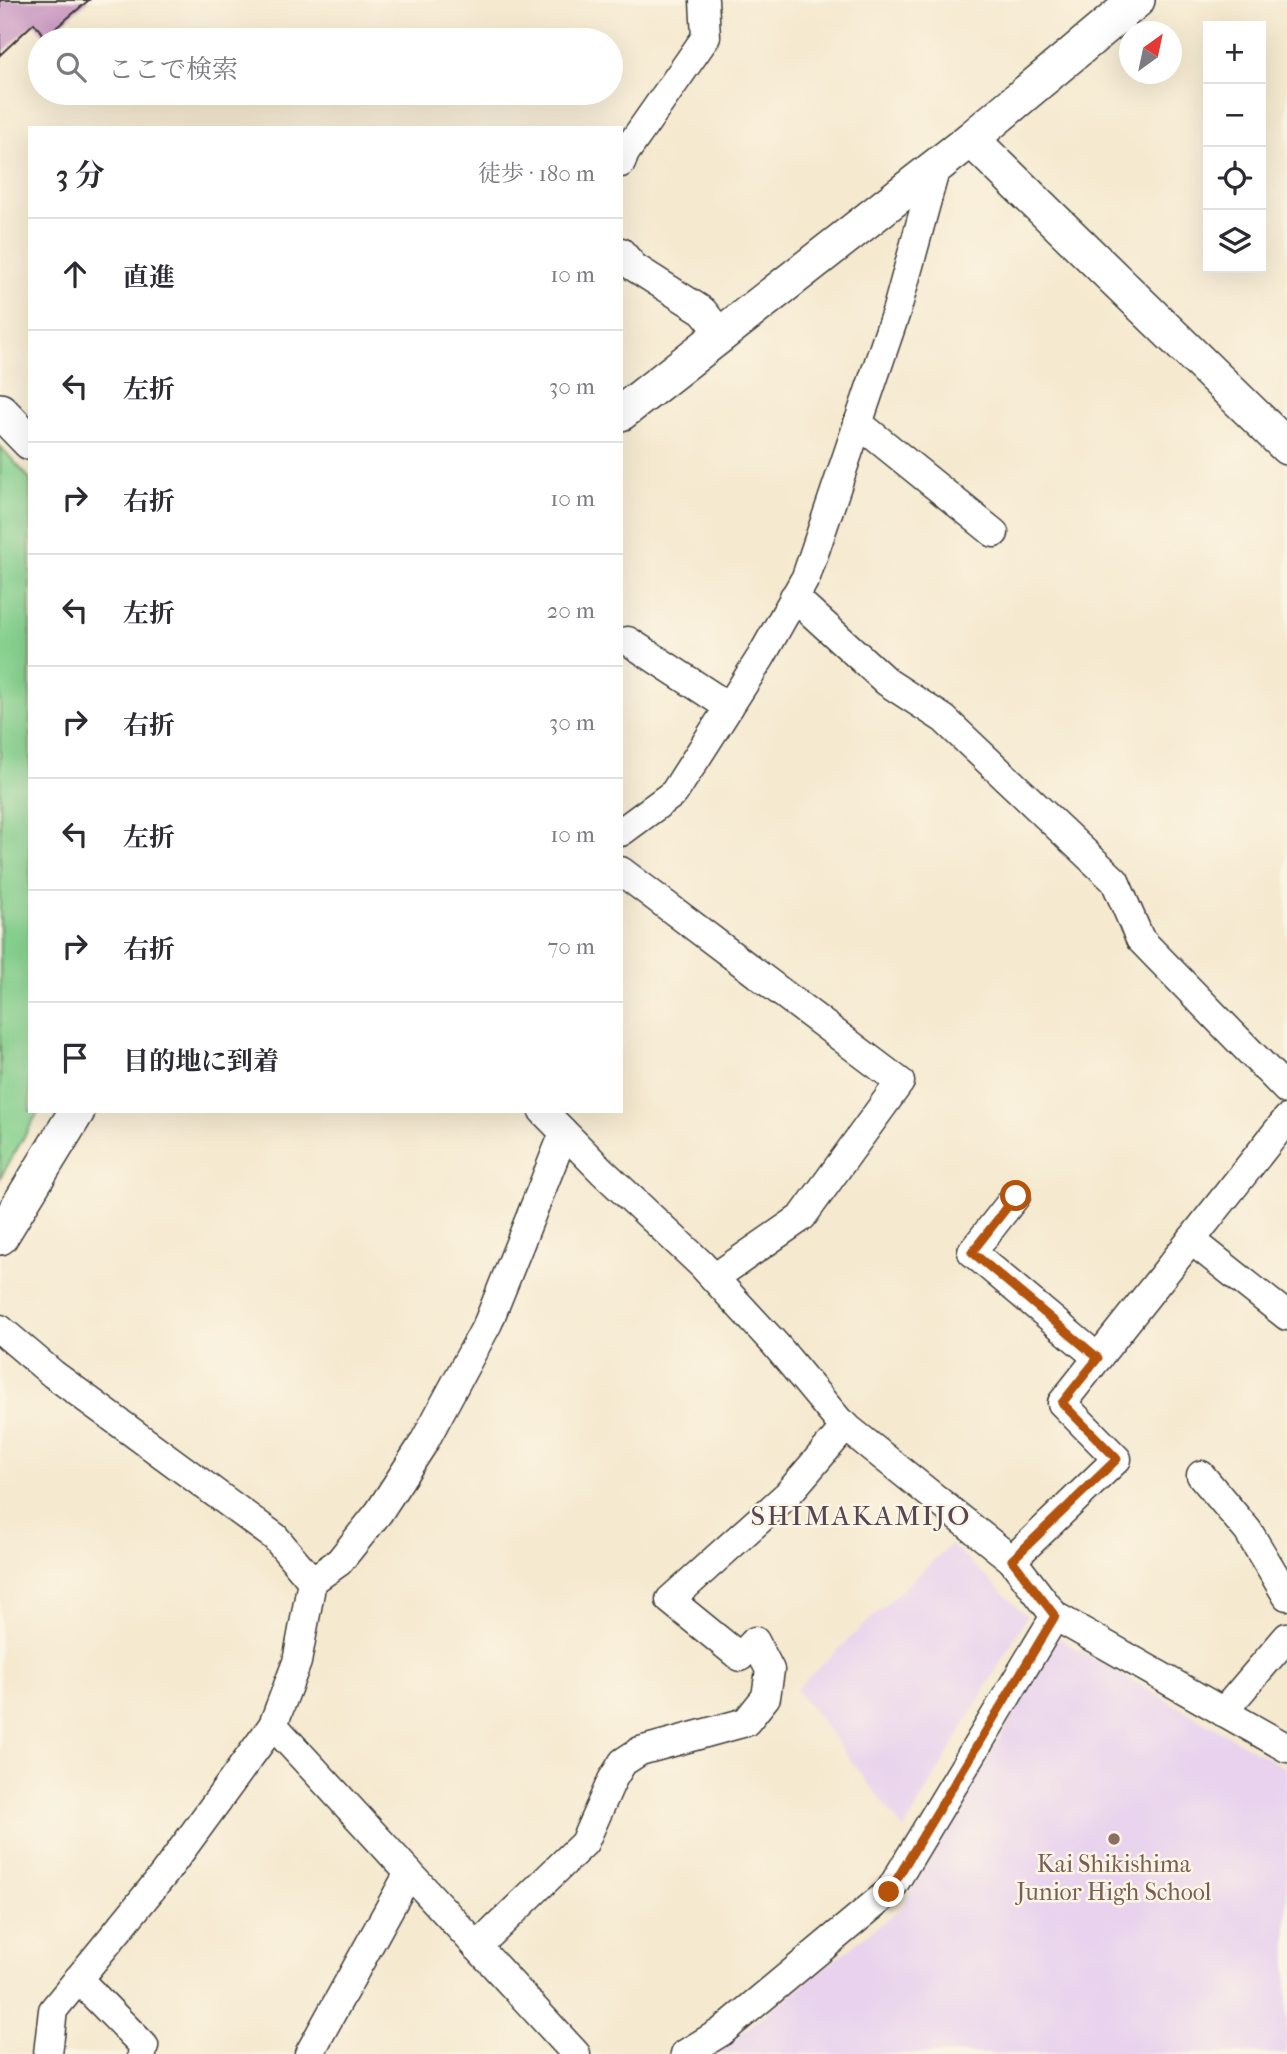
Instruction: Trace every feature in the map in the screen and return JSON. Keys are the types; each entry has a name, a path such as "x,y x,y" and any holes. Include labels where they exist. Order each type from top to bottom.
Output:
{"street":[{"path":"623,158 706,37 704,0"},
{"path":"623,411 971,139 1137,0"},
{"path":"971,139 1287,447"},
{"path":"623,831 674,793 761,657 806,577 897,309 936,167"},
{"path":"623,254 634,267 703,311 722,335"},
{"path":"0,411 28,440"},
{"path":"859,423 993,533"},
{"path":"794,597 887,682 944,719 1115,881 1140,939 1287,1090"},
{"path":"628,641 729,707"},
{"path":"623,873 900,1082 802,1217 714,1278"},
{"path":"0,1237 76,1113"},
{"path":"544,1113 714,1278 775,1343 839,1421 1012,1560 1055,1616 1287,1748"},
{"path":"1012,1560 1117,1459 1062,1403 1287,1119"},
{"path":"48,2054 54,2010 164,1874 274,1725 297,1662 312,1581 339,1562 379,1512 423,1444 488,1323 564,1133"},
{"path":"1016,1196 972,1252 1098,1358"},
{"path":"1191,1240 1287,1316"},
{"path":"0,1329 53,1374 275,1537 312,1581"},
{"path":"477,1947 584,1843 612,1780 623,1762 640,1751 746,1722 766,1697 770,1670 755,1641 740,1657 670,1600 787,1495 846,1426"},
{"path":"1201,1475 1248,1531 1287,1596"},
{"path":"685,2054 721,2032 889,1892 1055,1616"},
{"path":"1223,1712 1287,1637"},
{"path":"274,1725 576,2054"},
{"path":"309,2054 409,1873"},
{"path":"78,1979 144,2046 142,2054"}],"shaded area":[{"path":"951,1544 1027,1616 904,1830 796,1689"},
{"name":"Kai Shikishima Junior High School","path":"1058,1638 1287,1769 1287,2054 706,2054 743,2032 901,1908"}],"green space":[{"path":"0,446 28,477 28,1113 38,1113 0,1178"}],"building":[{"path":"0,0 89,0 56,28 38,28 34,23 0,55"}],"place":[{"name":"Kai Shikishima Junior High School","path":"1114,1839"}],"district":[{"name":"SHIMAKAMIJO","path":"861,1515"}],"route":[{"path":"889,1892 1055,1616 1012,1560 1117,1459 1062,1403 1098,1358 972,1252 1016,1196"}]}
